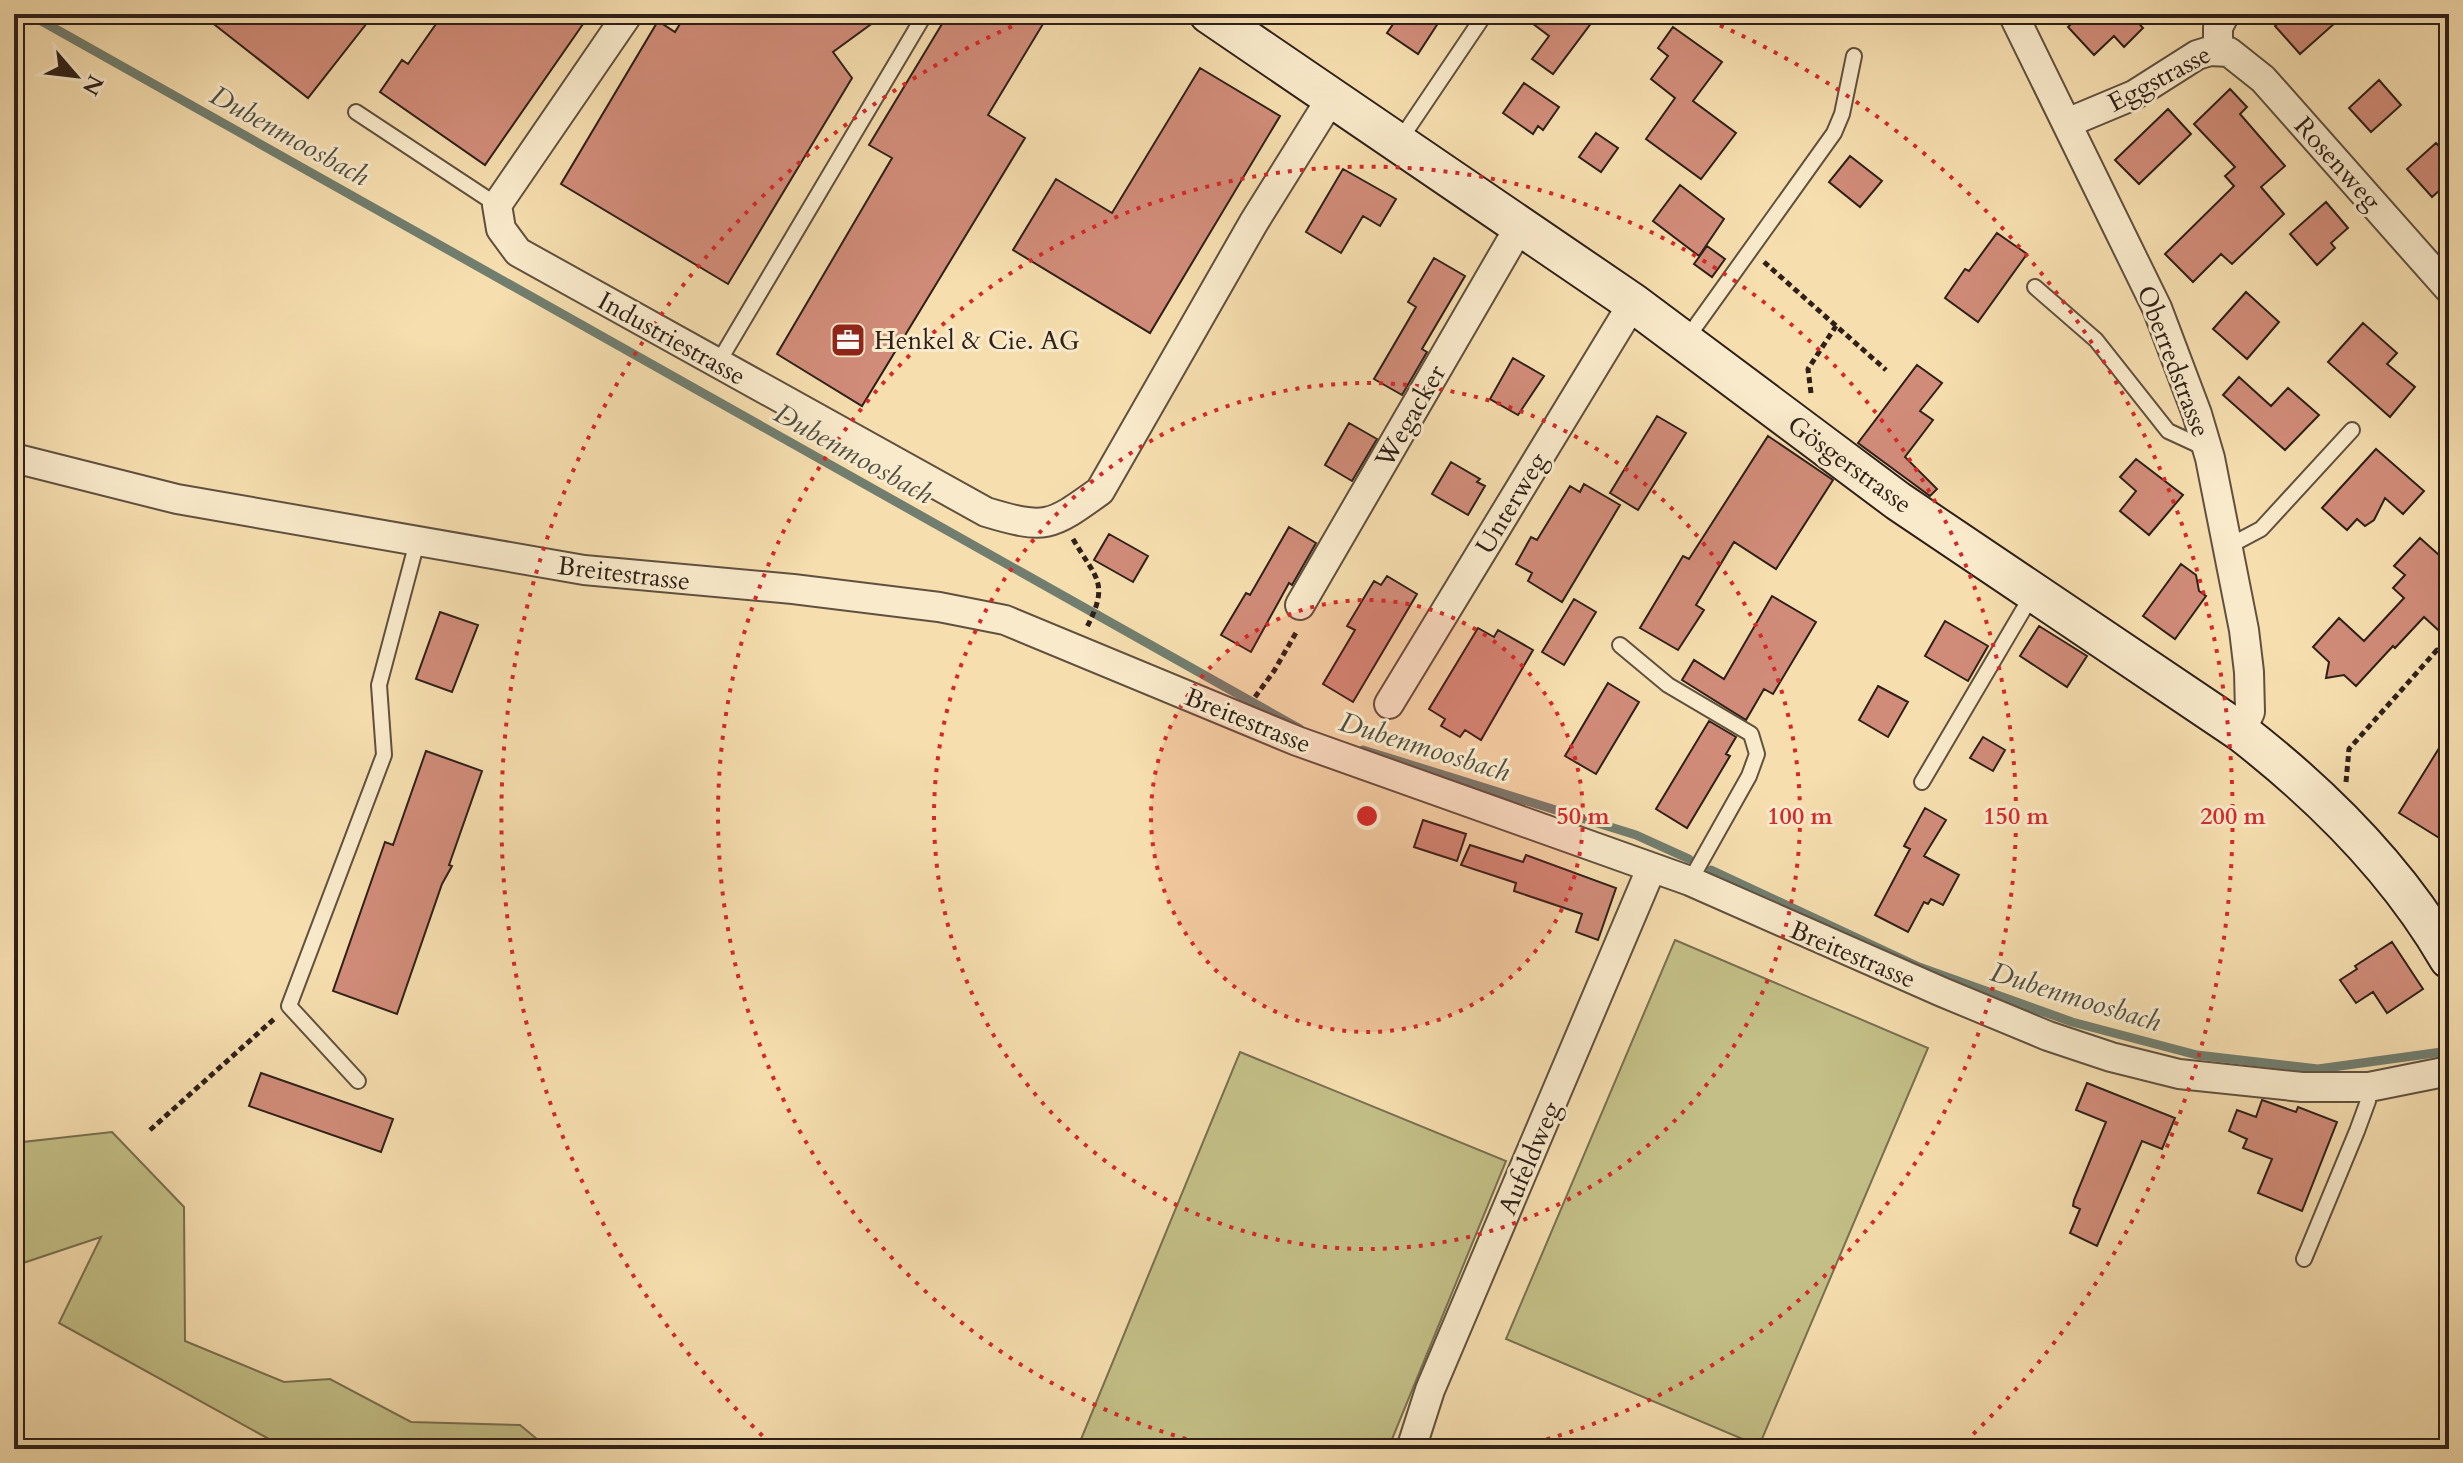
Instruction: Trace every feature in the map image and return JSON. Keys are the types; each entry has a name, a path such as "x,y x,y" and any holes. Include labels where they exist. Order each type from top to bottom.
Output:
{"main road":[{"name":"Gösgerstrasse","path":"1209,14 1633,303 1898,501 2241,732 2292,771 2343,820 2377,857 2447,952"}],"street":[{"path":"497,205 628,14"},
{"name":"Oberredstrasse","path":"2013,14 2157,308 2208,449 2244,630 2249,672 2250,712 2241,732"},
{"name":"Eggstrasse","path":"2067,123 2134,95 2197,55 2218,50 2218,27 2225,14"},
{"name":"Rosenweg","path":"2218,50 2237,56 2263,79 2449,289"},
{"name":"Industriestrasse","path":"497,205 501,229 518,252 986,512 1027,525 1060,519 1100,491 1254,222 1332,97"},
{"name":"Wegacker","path":"1300,605 1520,226"},
{"name":"Unterweg","path":"1389,704 1633,303"},
{"name":"Breitestrasse","path":"14,458 177,499 584,570 808,591 939,607 1005,620 1297,741 1690,881 1942,992 2048,1036 2111,1057 2153,1069 2205,1078 2302,1087 2369,1087 2449,1071"},
{"name":"Aufeldweg","path":"1411,1449 1430,1390 1651,869"}],"lane":[{"path":"718,363 925,14"},
{"path":"1398,143 1485,14"},
{"path":"1685,341 1834,133 1842,114 1854,56"},
{"path":"356,112 497,205"},
{"path":"2035,287 2096,340 2168,431 2208,449"},
{"path":"2227,547 2261,529 2352,430"},
{"path":"358,1081 289,1006 384,755 379,685 417,542"},
{"path":"1922,782 2034,591"},
{"path":"1620,645 1668,685 1751,734 1757,754 1749,776 1690,881"},
{"path":"2304,1259 2357,1131 2368,1101 2369,1087"}],"path":[{"path":"1752,251 1886,370"},
{"path":"1812,398 1808,369 1836,326"},
{"path":"1060,519 1101,586 1099,604 1089,624"},
{"path":"1257,693 1274,671 1301,623 1300,605"},
{"path":"2343,820 2349,749 2437,650 2449,657"},
{"path":"150,1130 289,1006"}],"shaded area":[{"path":"1675,940 1928,1048 1759,1446 1506,1339"},
{"path":"1240,1052 1506,1161 1388,1449 1077,1449"},
{"path":"112,1132 184,1207 185,1341 284,1382 330,1379 411,1422 520,1425 549,1449 287,1449 59,1323 101,1237 14,1266 14,1143"}],"building":[{"path":"201,14 374,14 308,98"},
{"path":"443,14 590,14 485,165 380,92 402,60 408,64"},
{"path":"686,14 885,14 833,52 852,78 728,284 561,184 658,21 675,32"},
{"path":"948,14 1049,14 988,115 1025,138 862,406 777,354 892,158 869,145"},
{"path":"1400,14 1444,14 1418,54 1387,33"},
{"path":"1520,14 1598,14 1553,74 1532,59 1549,36"},
{"path":"2081,14 2137,14 2134,18 2143,28 2124,47 2114,36 2094,55 2068,27"},
{"path":"2289,14 2345,14 2300,54 2275,26"},
{"path":"1673,27 1722,62 1693,101 1736,133 1701,179 1646,139 1675,98 1651,79 1668,56 1658,48"},
{"path":"1200,68 1280,116 1150,333 1013,250 1056,179 1112,213"},
{"path":"2379,80 2401,105 2371,132 2349,108"},
{"path":"1524,83 1559,107 1543,130 1538,126 1533,134 1503,113"},
{"path":"2230,89 2247,107 2240,114 2285,166 2261,187 2284,214 2232,264 2221,254 2193,282 2165,254 2234,186 2225,176 2235,167 2194,124"},
{"path":"2168,109 2191,134 2139,184 2115,160"},
{"path":"1596,133 1618,148 1601,172 1579,157"},
{"path":"2436,143 2449,157 2449,182 2432,197 2407,169"},
{"path":"1850,156 1882,181 1860,207 1829,182"},
{"path":"1343,169 1396,199 1380,226 1363,216 1341,253 1306,232"},
{"path":"1680,185 1724,219 1699,256 1653,221"},
{"path":"2326,202 2348,228 2331,243 2335,248 2317,265 2290,234"},
{"path":"1997,233 2027,254 1978,322 1945,298 1965,269 1969,271"},
{"path":"1707,246 1725,259 1712,277 1694,264"},
{"path":"1434,258 1465,276 1422,349 1427,352 1402,395 1374,379 1416,307 1408,302"},
{"path":"2246,292 2279,322 2247,359 2213,329"},
{"path":"2363,323 2397,353 2387,364 2415,387 2390,417 2328,362"},
{"path":"1513,358 1544,376 1518,415 1490,399"},
{"path":"1917,365 1942,383 1920,411 1933,420 1905,457 1937,489 1930,496 1858,443"},
{"path":"2239,377 2271,406 2288,388 2319,415 2285,450 2223,395"},
{"path":"1657,416 1686,433 1638,510 1610,493"},
{"path":"1349,423 1377,439 1352,481 1325,465"},
{"path":"1768,436 1833,480 1776,569 1734,542 1696,605 1704,610 1678,650 1640,628 1683,556 1689,559"},
{"path":"2376,449 2424,491 2403,514 2385,498 2374,520 2365,526 2357,519 2347,530 2322,508"},
{"path":"2136,459 2183,495 2149,535 2120,511 2136,491 2120,477"},
{"path":"1451,462 1480,479 1477,482 1485,486 1468,515 1432,494"},
{"path":"1584,484 1620,505 1562,602 1528,581 1532,573 1516,564 1531,537 1537,540 1570,486 1580,492"},
{"path":"1289,527 1316,543 1292,585 1289,583 1251,652 1221,635 1246,593 1250,595"},
{"path":"1109,534 1148,556 1133,582 1094,560"},
{"path":"2420,538 2449,564 2449,640 2424,617 2356,686 2344,675 2326,678 2329,662 2313,647 2339,618 2364,641 2404,598 2393,588 2405,575 2394,566"},
{"path":"2181,564 2196,575 2199,591 2206,596 2175,639 2143,616"},
{"path":"1387,576 1417,594 1353,702 1323,684 1355,630 1347,626 1374,581 1381,585"},
{"path":"1772,596 1816,622 1773,694 1764,689 1746,720 1682,680 1694,660 1724,679"},
{"path":"1574,599 1596,612 1564,665 1542,652"},
{"path":"440,612 478,625 452,692 416,679"},
{"path":"1945,621 1988,646 1968,681 1925,656"},
{"path":"2039,626 2087,656 2067,687 2020,656"},
{"path":"1478,628 1494,637 1498,630 1533,650 1481,740 1465,730 1460,737 1441,726 1445,719 1429,709"},
{"path":"1608,683 1639,702 1596,774 1565,756"},
{"path":"1878,686 1908,702 1888,737 1859,720"},
{"path":"1709,721 1736,737 1726,754 1730,756 1687,828 1656,809"},
{"path":"2449,732 2449,844 2399,813"},
{"path":"1983,737 2005,750 1993,771 1970,758"},
{"path":"426,751 482,771 449,865 452,866 442,884 397,1014 333,991 385,842 393,845"},
{"path":"1925,808 1946,820 1924,856 1959,875 1943,905 1931,899 1928,904 1924,902 1908,932 1875,915 1910,849 1904,846"},
{"path":"1423,820 1466,834 1457,861 1414,847"},
{"path":"1470,845 1523,862 1526,855 1616,888 1598,940 1576,932 1582,914 1514,891 1516,883 1461,865"},
{"path":"2392,942 2423,989 2387,1013 2373,992 2356,1003 2340,980 2357,969 2355,966"},
{"path":"261,1073 393,1119 381,1152 249,1106"},
{"path":"2087,1083 2175,1118 2162,1149 2142,1141 2097,1246 2070,1233 2080,1209 2073,1206 2074,1200 2106,1122 2076,1110"},
{"path":"2262,1100 2296,1112 2298,1107 2337,1122 2302,1211 2258,1193 2272,1159 2243,1148 2247,1139 2229,1131 2237,1110 2256,1117"}],"waterway":[{"name":"Dubenmoosbach","path":"29,14 1300,729"},
{"name":"Dubenmoosbach","path":"1363,750 1636,835 1689,859"},
{"name":"Dubenmoosbach","path":"1711,870 1919,967 2072,1022 2197,1055 2318,1069 2449,1051"}],"place":[{"name":"Henkel & Cie. AG","path":"848,340"}]}
